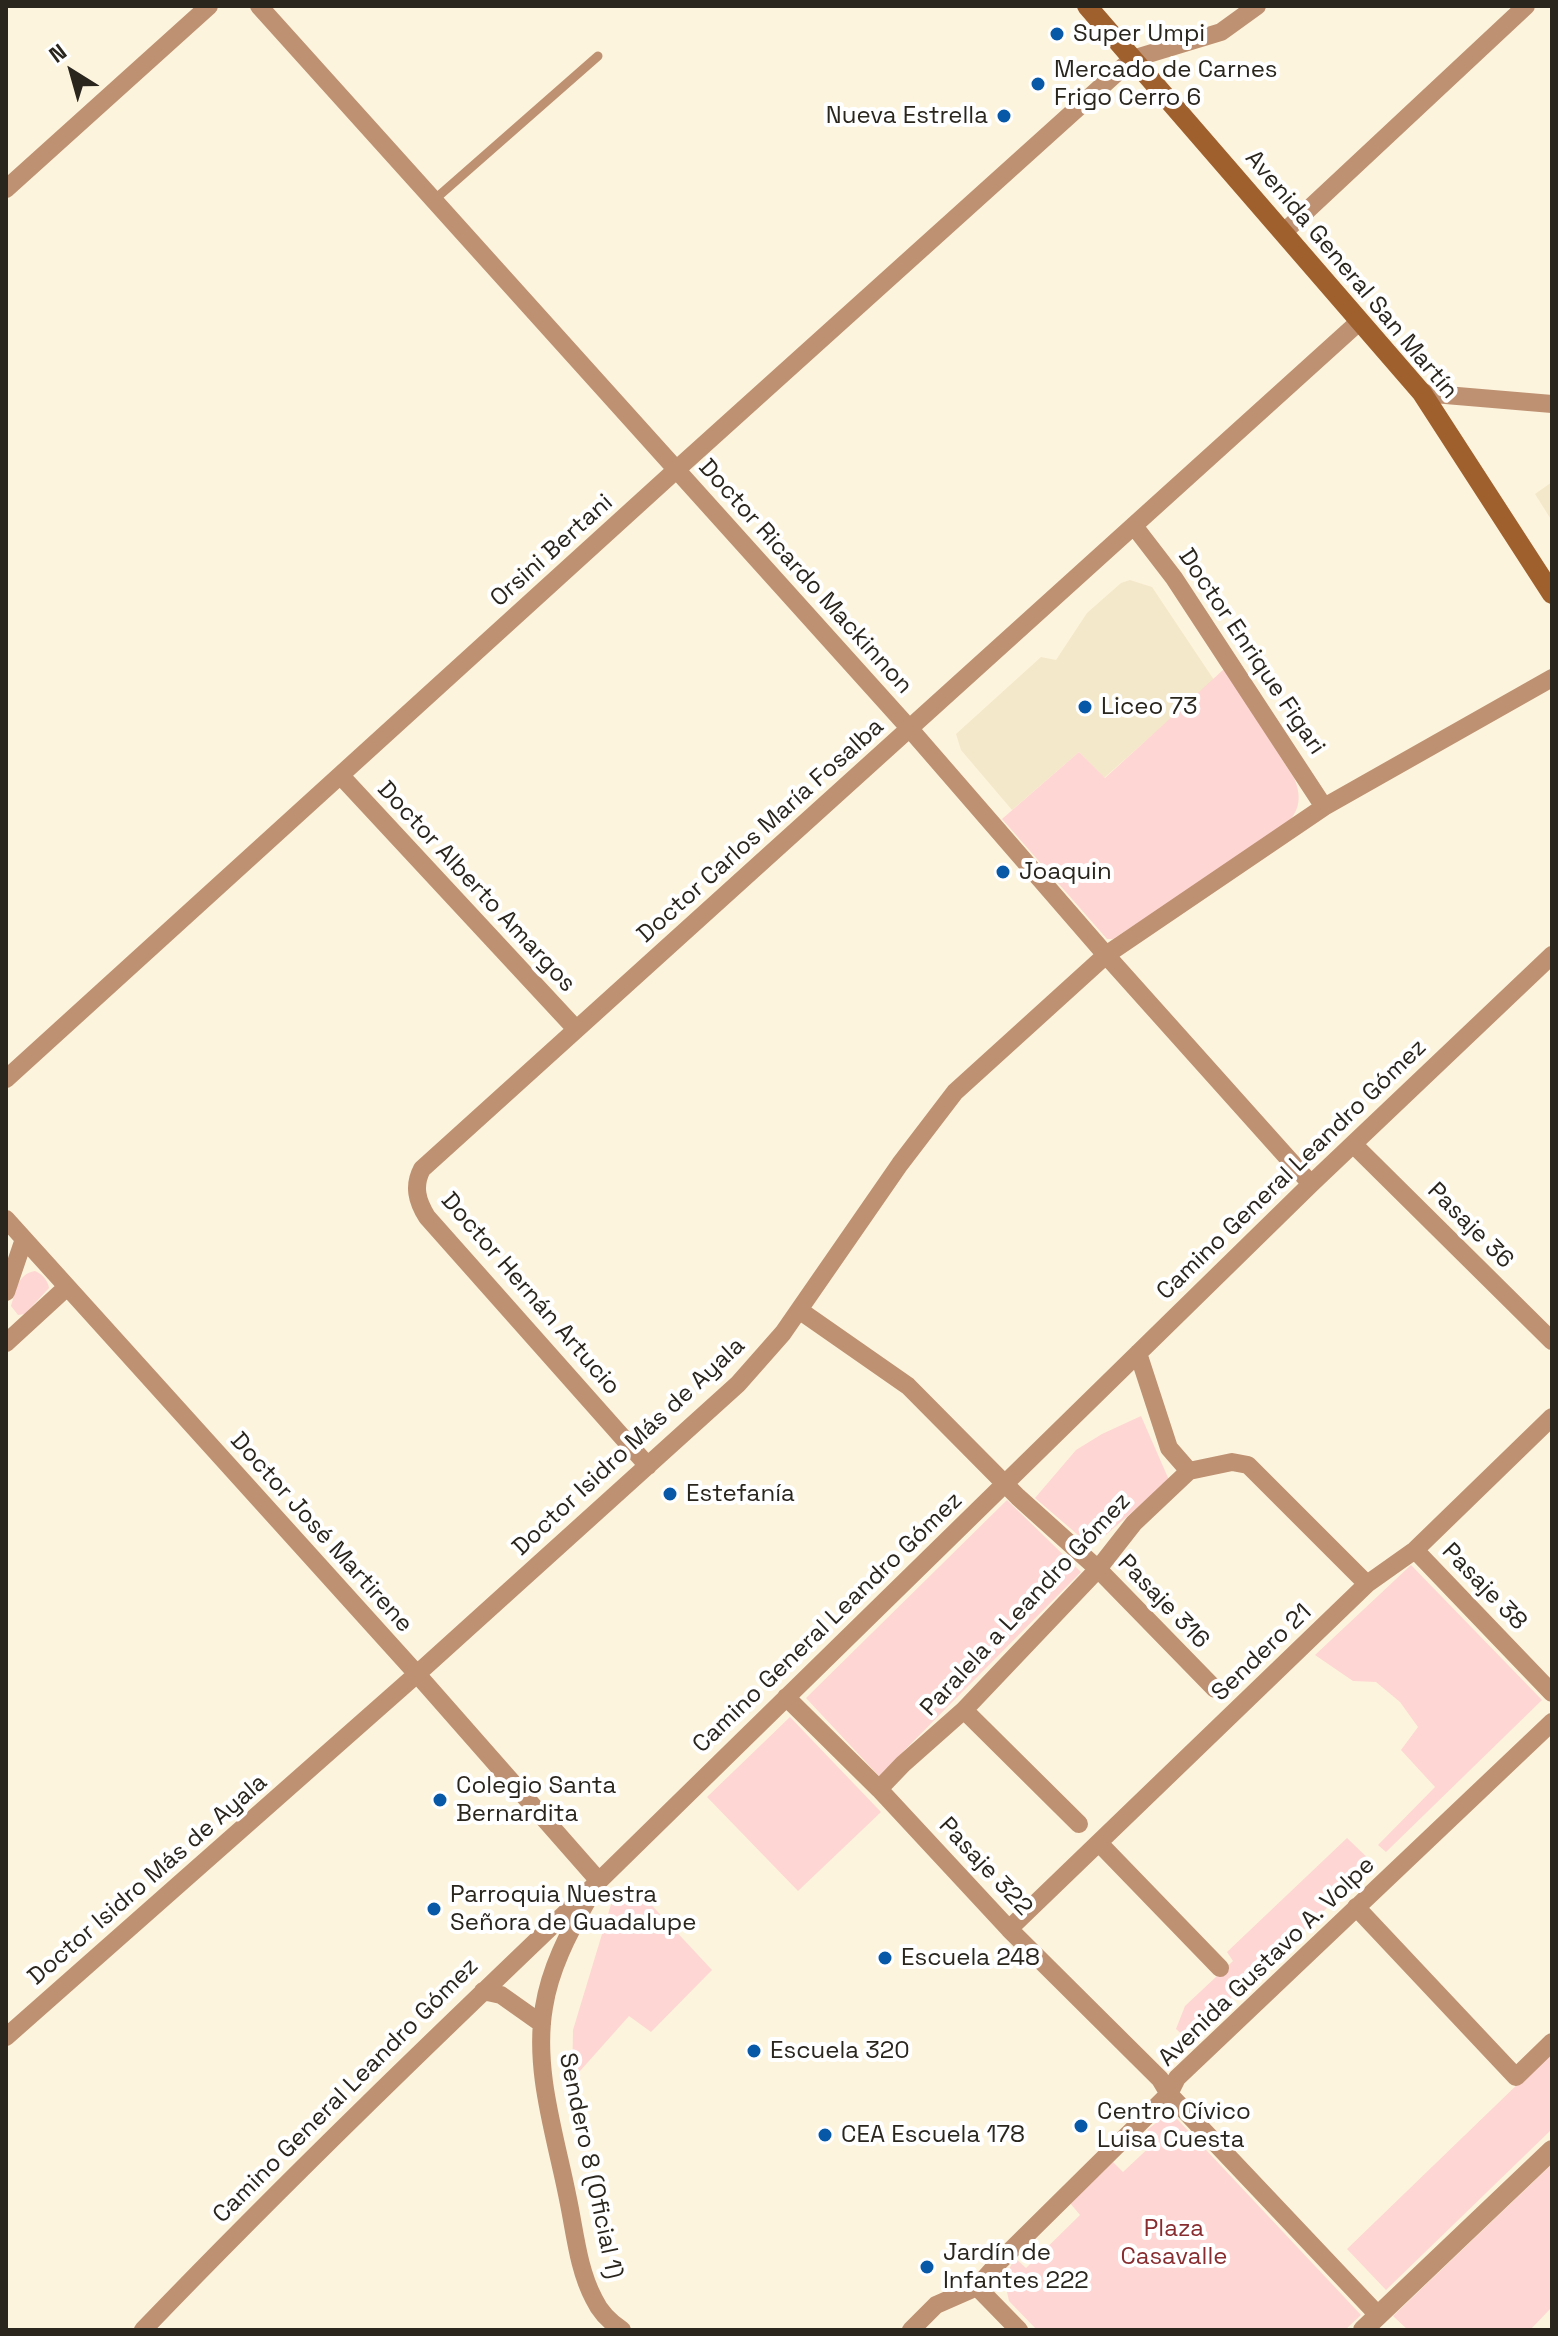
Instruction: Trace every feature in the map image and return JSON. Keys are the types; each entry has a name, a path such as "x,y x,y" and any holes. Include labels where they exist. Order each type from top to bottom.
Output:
{"main road":[{"name":"Avenida General San Martín","path":"1087,6 1422,393 1552,594"}],"street":[{"path":"6,189 209,6"},
{"name":"Doctor Ricardo Mackinnon","path":"259,6 910,729 1311,1184"},
{"path":"1132,59 1221,32 1257,6"},
{"path":"1283,233 1526,6"},
{"name":"Orsini Bertani","path":"6,1079 1132,59"},
{"name":"Doctor Carlos María Fosalba","path":"416,1187 422,1169 1360,321"},
{"path":"1422,393 1552,404"},
{"name":"Doctor Enrique Figari","path":"1134,526 1174,578 1324,807"},
{"name":"Doctor Isidro Más de Ayala","path":"6,2037 417,1674 738,1384 783,1333 900,1164 955,1092 1106,955 1324,807 1552,678"},
{"name":"Doctor Alberto Amargos","path":"341,776 576,1029"},
{"name":"Camino General Leandro Gómez","path":"143,2330 228,2241 483,1991 1311,1184 1552,955"},
{"name":"Pasaje 36","path":"1353,1144 1552,1341"},
{"name":"Doctor Hernán Artucio","path":"416,1187 421,1209 427,1217 648,1466"},
{"name":"Doctor José Martirene","path":"6,1219 417,1674 599,1881"},
{"path":"6,1292 24,1239"},
{"path":"6,1343 67,1287"},
{"name":"Pasaje 316","path":"799,1310 908,1386 1005,1483 1098,1569 1215,1689"},
{"path":"1138,1353 1169,1448 1189,1471"},
{"name":"Sendero 21","path":"1009,1929 1367,1584 1415,1550 1552,1417"},
{"name":"Paralela a Leandro Gómez","path":"879,1789 964,1710 1098,1569 1134,1523 1189,1471 1232,1462 1248,1465 1367,1584"},
{"name":"Pasaje 38","path":"1415,1550 1552,1693"},
{"name":"Pasaje 322","path":"786,1697 879,1789 1009,1929 1160,2079 1169,2094 1370,2323"},
{"path":"964,1710 1079,1824"},
{"name":"Avenida Gustavo A. Volpe","path":"911,2330 936,2305 977,2287 1169,2094 1177,2078 1551,1726"},
{"path":"1099,1843 1220,1968"},
{"name":"Sendero 8 (Oficial 1)","path":"599,1881 572,1928 552,1974 540,2043 545,2086 582,2267 593,2298 613,2328"},
{"path":"1356,1907 1516,2077 1552,2042"},
{"path":"483,1991 501,1995 542,2024"},
{"path":"1370,2323 1552,2150"},
{"path":"977,2287 1019,2330"}],"lane":[{"path":"434,200 598,56"}],"shaded area":[{"path":"1552,482 1552,521 1535,494"},
{"name":"Liceo 73","path":"1130,580 1152,587 1214,680 1104,778 1079,752 1012,810 961,750 956,734 1041,657 1056,660 1087,613 1121,583"}],"green space":[{"path":"1224,669 1294,778 1299,799 1296,811 1282,829 1113,939 1107,939 1002,819 1079,752 1105,778"},
{"path":"35,1271 44,1278 49,1288 25,1314 18,1315 11,1306 16,1289 24,1276"},
{"path":"1141,1416 1169,1480 1092,1547 1035,1498 1076,1450"},
{"path":"1007,1500 1081,1572 879,1776 806,1698"},
{"path":"1411,1565 1542,1700 1386,1852 1378,1845 1435,1787 1401,1750 1418,1727 1400,1702 1376,1682 1353,1681 1315,1655"},
{"path":"790,1717 881,1812 798,1891 707,1797"},
{"path":"1347,1838 1374,1864 1187,2039 1176,2029 1185,2006 1233,1961 1227,1952"},
{"path":"630,1882 712,1970 651,2032 629,2016 572,2080 573,2030 612,1901"},
{"path":"1552,2051 1552,2129 1386,2290 1347,2249"},
{"name":"Plaza Casavalle","path":"1165,2116 1177,2119 1361,2315 1345,2330 1037,2330 1009,2301 1004,2278 1015,2258 1026,2268 1080,2215 1070,2203 1113,2162 1123,2172 1157,2140 1147,2130"},
{"path":"1552,2164 1552,2307 1530,2330 1408,2330 1393,2316"}],"place":[{"name":"Super Umpi","path":"1057,34"},
{"name":"Mercado de Carnes Frigo Cerro 6","path":"1038,84"},
{"name":"Nueva Estrella","path":"1004,116"},
{"name":"Liceo 73","path":"1085,707"},
{"name":"Joaquin","path":"1003,872"},
{"name":"Estefanía","path":"670,1494"},
{"name":"Colegio Santa Bernardita","path":"440,1800"},
{"name":"Parroquia Nuestra Señora de Guadalupe","path":"434,1909"},
{"name":"Escuela 248","path":"885,1958"},
{"name":"Escuela 320","path":"754,2051"},
{"name":"Centro Cívico Luisa Cuesta","path":"1081,2126"},
{"name":"CEA Escuela 178","path":"825,2135"},
{"name":"Jardín de Infantes 222","path":"927,2267"}]}
